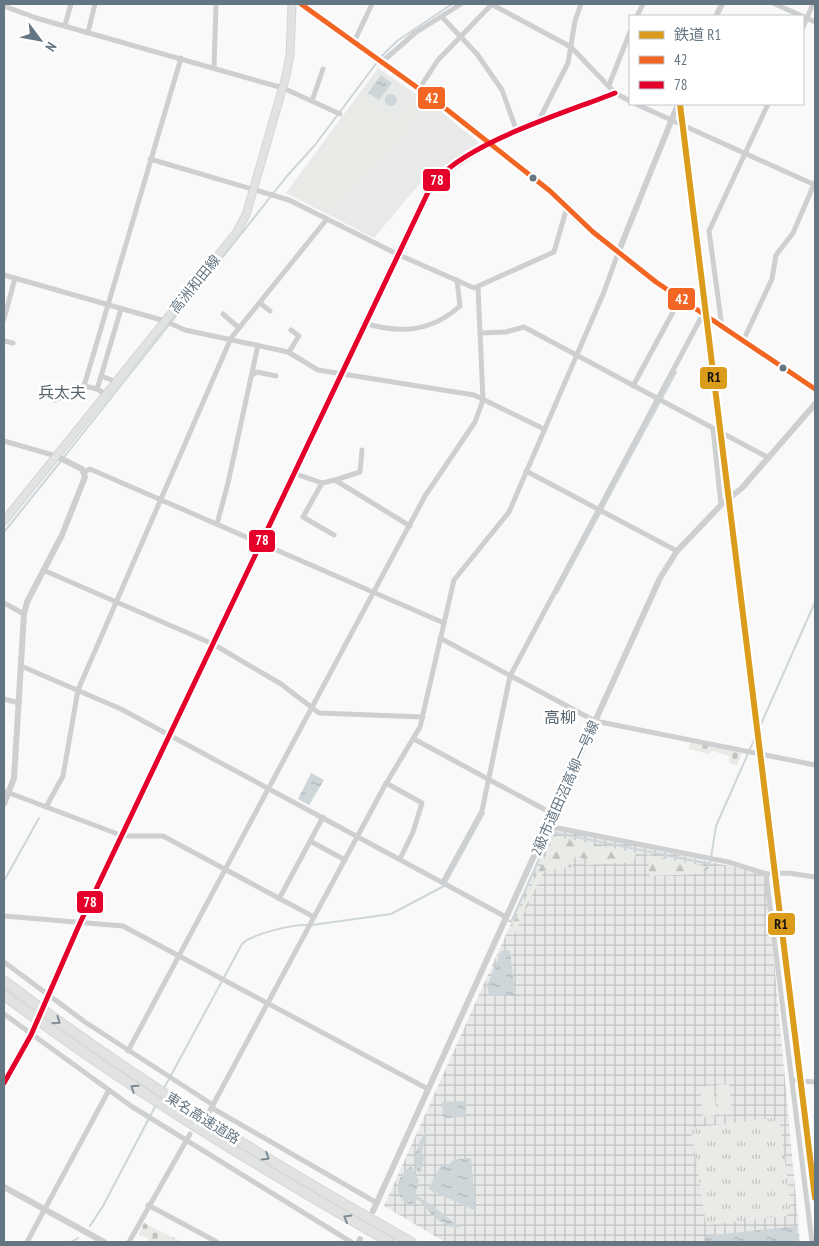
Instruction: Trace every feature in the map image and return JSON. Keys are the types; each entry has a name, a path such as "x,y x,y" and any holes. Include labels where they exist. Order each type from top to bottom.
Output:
{"highway":[{"name":"東名高速道路","path":"4,981 92,1045 176,1102 411,1242"},
{"name":"東名高速道路","path":"4,995 85,1055 185,1121 390,1242"}],"main road":[{"name":"高洲和田線","path":"4,521 236,233 246,215 251,189 283,88 290,55 292,4"}],"street":[{"path":"65,25 71,4"},
{"path":"88,32 94,4"},
{"path":"214,68 216,4"},
{"path":"302,4 419,89 489,143 550,191 618,252 680,299 815,389"},
{"path":"354,42 372,4"},
{"path":"382,62 404,42 461,4"},
{"path":"419,89 438,60 492,4 571,47 610,85 615,94 629,101"},
{"path":"540,123 541,116 568,63 575,21 581,4"},
{"path":"775,4 800,15"},
{"path":"813,4 804,17 815,22"},
{"path":"4,6 36,18 283,88 340,114"},
{"path":"442,17 477,54 502,90 518,132"},
{"path":"610,85 629,35"},
{"path":"84,386 181,58"},
{"path":"312,101 323,69"},
{"path":"48,996 80,923 123,836 425,195 436,179 489,143 615,94"},
{"path":"638,105 815,184 792,233 776,255 772,279 743,341"},
{"path":"208,1114 386,783 414,739 424,717 454,580 509,512 604,292 618,252 678,105"},
{"path":"722,326 709,231 768,105"},
{"path":"150,159 289,200 397,254 474,288 554,252 567,207"},
{"path":"46,807 64,776 78,690 231,338 327,219"},
{"path":"4,274 165,321 176,327 289,352 318,370 474,395 544,429"},
{"path":"4,319 15,278"},
{"path":"364,322 400,330 419,328 438,321 460,306 456,280"},
{"path":"128,1051 425,496 475,422 483,400 478,287"},
{"path":"633,386 680,299"},
{"path":"260,303 270,311"},
{"path":"97,389 121,309"},
{"path":"223,314 240,328"},
{"path":"443,882 482,810 510,676 703,314"},
{"path":"480,333 506,332 524,327 768,458"},
{"path":"289,352 299,336 291,330"},
{"path":"4,341 13,343"},
{"path":"217,524 258,345"},
{"path":"252,375 258,372 276,376"},
{"path":"101,376 117,382"},
{"path":"55,400 79,386 97,389 107,395"},
{"name":"2級市道田沼高柳一号線","path":"373,1211 660,578 678,551 721,505 742,488 815,404"},
{"path":"713,428 721,505"},
{"path":"4,441 56,456 84,472"},
{"path":"293,473 322,483 360,472 362,450"},
{"path":"84,472 90,469 374,592 412,611 444,623"},
{"path":"526,471 678,551"},
{"path":"4,804 6,792 14,778 24,614 43,570 62,535 85,477 84,472"},
{"path":"335,480 410,526"},
{"path":"322,483 304,517 334,534"},
{"path":"43,570 213,644 281,684 319,713 424,717"},
{"path":"4,603 24,614"},
{"path":"440,638 595,721 815,765"},
{"path":"21,666 122,709 506,917"},
{"path":"4,699 19,703"},
{"path":"414,739 553,814"},
{"path":"386,783 422,804 413,832 400,859"},
{"path":"6,792 123,836 163,836 314,917"},
{"path":"279,899 323,817"},
{"path":"548,826 728,862 766,874 788,873 815,877"},
{"path":"310,841 345,860"},
{"path":"766,874 812,1242"},
{"path":"4,916 123,926 428,1089"},
{"path":"4,962 48,996 212,1107 377,1203"},
{"path":"4,1014 109,1090 185,1141 351,1242"},
{"path":"4,1083 31,1035"},
{"path":"792,1080 815,1082"},
{"path":"26,1242 109,1090"},
{"path":"129,1242 148,1205 190,1134"},
{"path":"4,1186 104,1242"},
{"path":"148,1205 217,1242"}],"shaded area":[{"path":"378,68 439,110 479,143 421,182 374,238 286,193"},
{"path":"554,828 766,874 800,1242 445,1242 384,1206"}],"green space":[{"path":"361,97 393,119 408,104 421,114 333,212 292,193"},
{"path":"690,742 742,753 737,766 729,763 729,756 713,751 708,754 689,749"},
{"path":"555,836 636,853 634,862 586,865 586,859 575,857 572,867 544,870 514,935 509,934"},
{"path":"647,855 709,867 702,874 650,876"},
{"path":"729,1084 732,1114 719,1115 716,1085"},
{"path":"713,1085 717,1115 703,1117 700,1087"},
{"path":"779,1117 791,1206 787,1216 706,1225 691,1128"},
{"path":"144,1223 182,1242 147,1242 148,1238 138,1235"}],"water":[{"path":"381,75 392,83 379,100 368,93"},
{"path":"391,94 397,100 391,106 385,100"},
{"path":"311,773 324,780 309,805 298,799"},
{"path":"510,950 515,995 489,996 487,986 501,951"},
{"path":"465,1101 466,1117 443,1118 442,1102"},
{"path":"426,1131 421,1173 417,1171 416,1155 418,1145"},
{"path":"471,1158 476,1211 428,1189 441,1165 449,1165 453,1160"},
{"path":"411,1166 419,1181 415,1195 461,1226 455,1227 443,1223 431,1214 418,1199 410,1206 404,1202 398,1192 398,1186 402,1176"},
{"path":"797,1226 799,1242 706,1242 705,1236"}],"waterway":[{"path":"381,57 397,41 452,4"},
{"path":"64,457 287,176 315,145 378,61"},
{"path":"557,593 676,372"},
{"path":"4,532 61,461"},
{"path":"506,919 511,922 551,832 710,864 716,826 815,602"},
{"path":"312,925 391,914 444,886 484,813"},
{"path":"4,881 39,818"},
{"path":"163,1090 242,944 247,940 273,930 308,925"},
{"path":"90,1226 103,1206 156,1105"},
{"path":"71,1242 78,1238"}],"tunnel":[{"path":"31,1035 48,996"}],"rail line":[{"name":"R1","path":"680,105 815,1198"}],"transit line":[{"name":"42","path":"301,4 436,101 550,191 593,232 656,282 815,389"},
{"name":"78","path":"4,1083 31,1035 80,923 431,186 446,170 490,143 543,120 615,93"}],"district":[{"name":"兵太夫","path":"62,392"},
{"name":"高柳","path":"560,717"}]}
